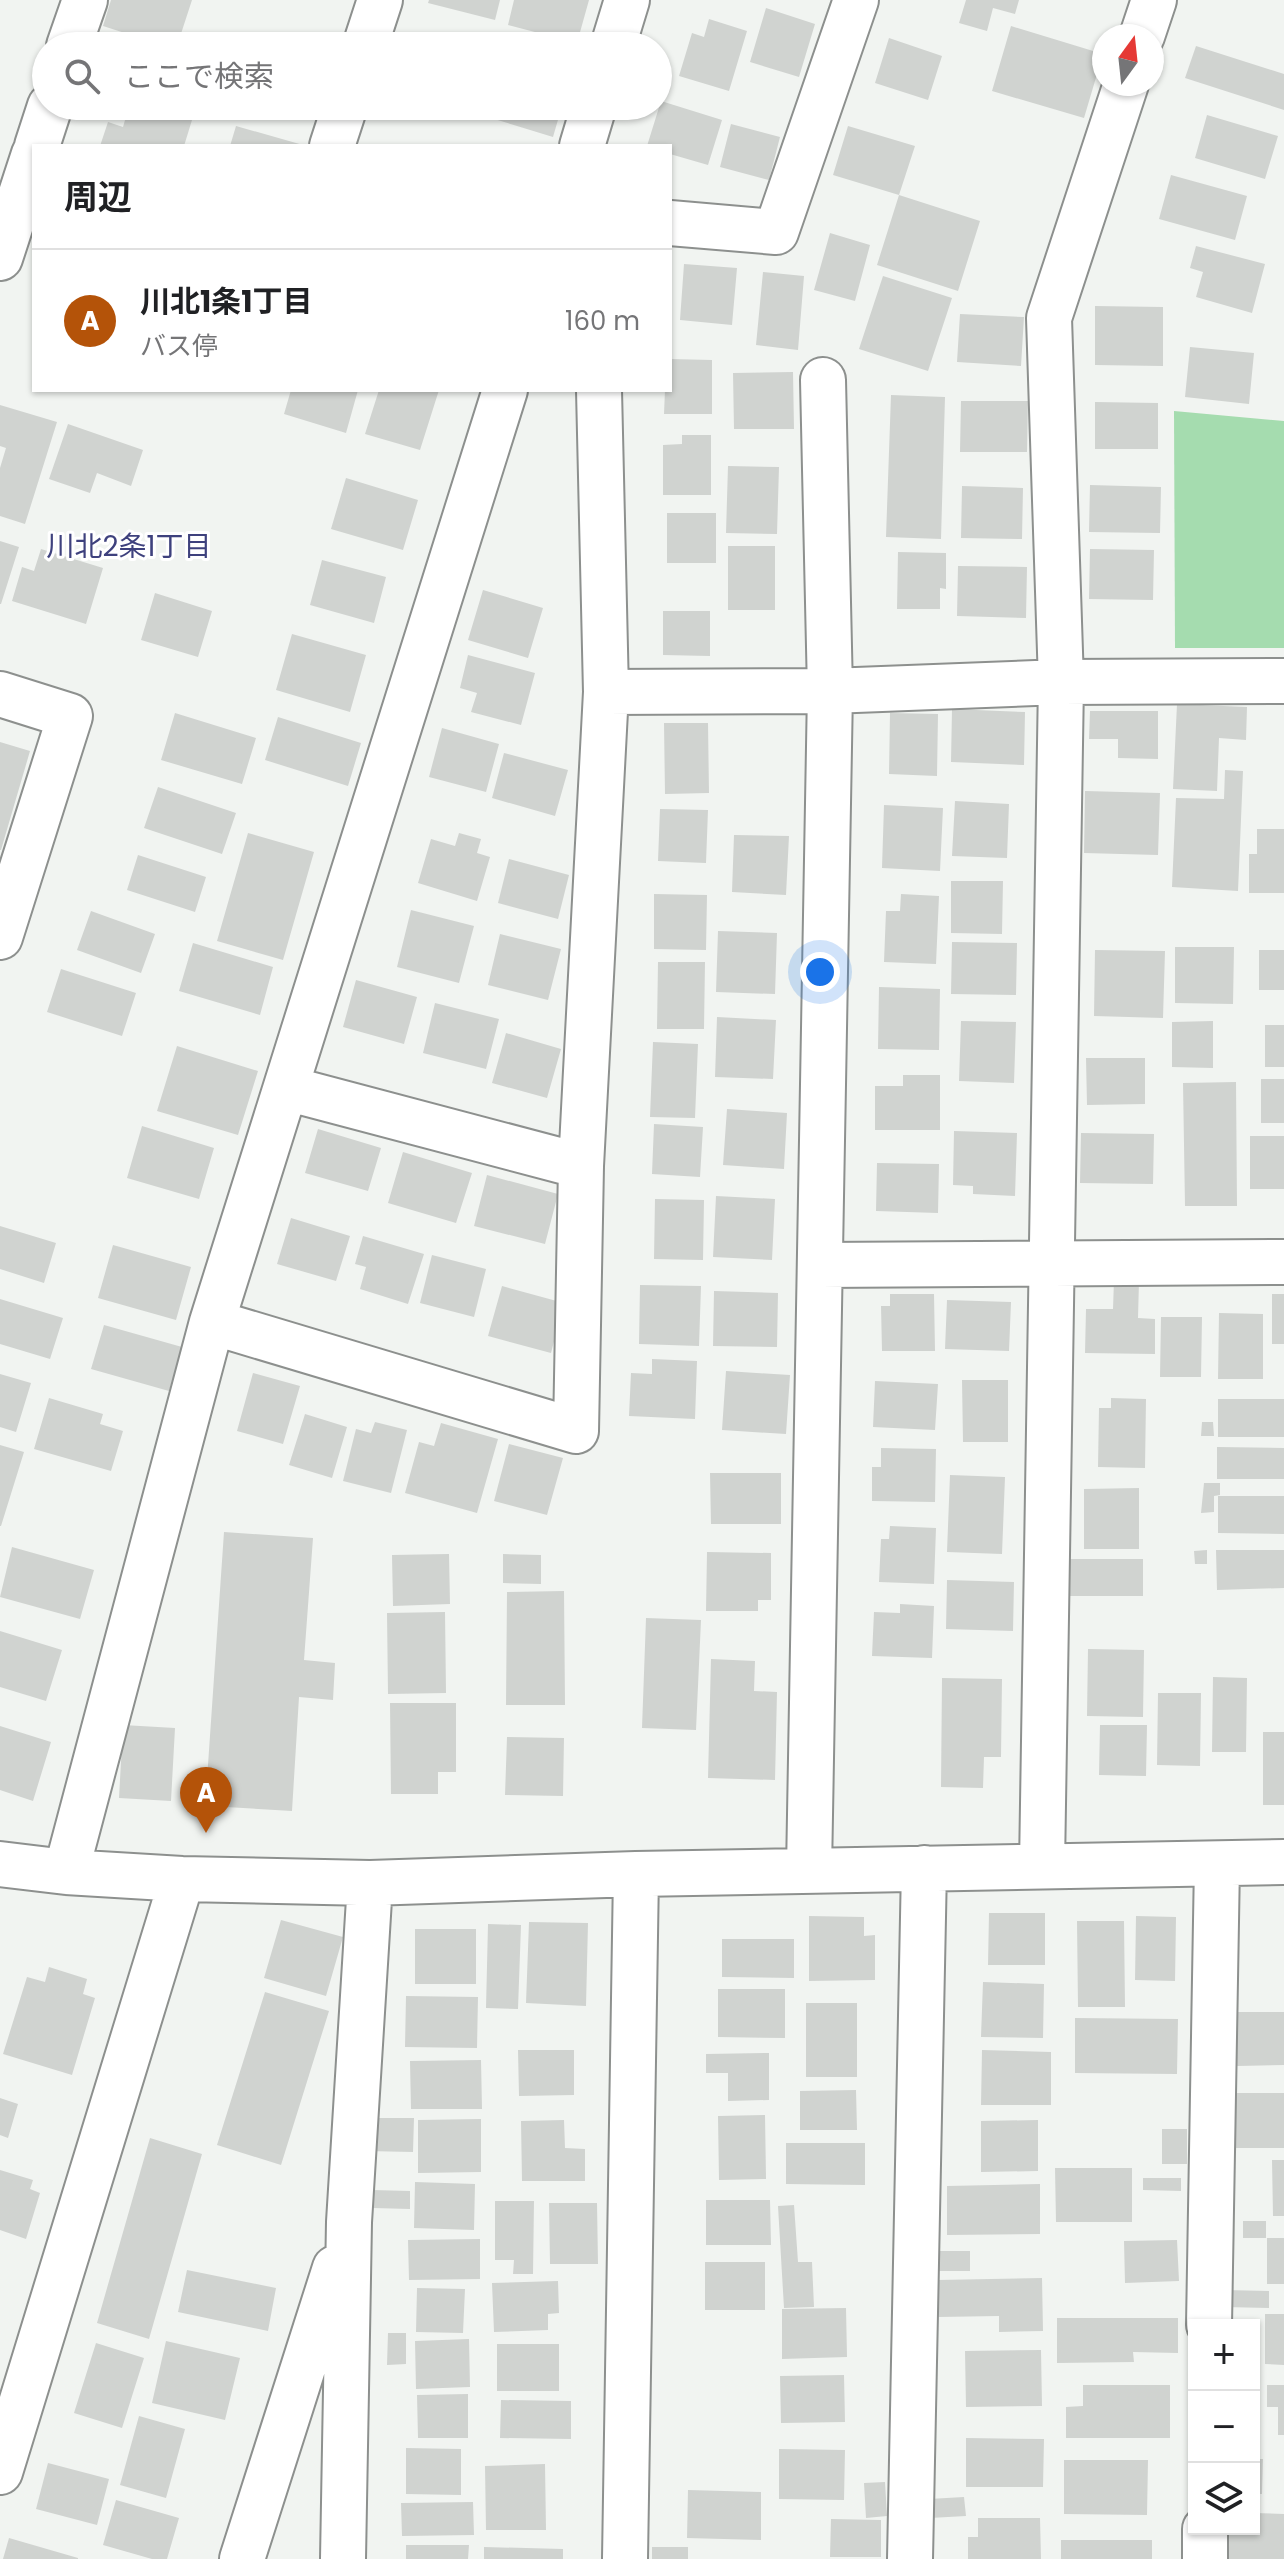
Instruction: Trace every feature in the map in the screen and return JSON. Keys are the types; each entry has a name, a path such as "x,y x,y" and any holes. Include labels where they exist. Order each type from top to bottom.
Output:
{"street":[{"path":"74,32 85,0"},
{"path":"617,32 627,0"},
{"path":"672,223 776,232 856,0"},
{"path":"1146,24 1154,0"},
{"path":"1042,1866 1061,682 1049,318 1122,96"},
{"path":"38,144 45,120"},
{"path":"333,144 340,120"},
{"path":"583,144 590,120"},
{"path":"0,258 32,160"},
{"path":"809,1871 830,691 823,380"},
{"path":"66,1872 212,1322 504,392"},
{"path":"212,1322 576,1431 581,1166 606,692 599,392"},
{"path":"606,692 830,691 1061,682 1284,681"},
{"path":"0,694 70,716 0,937"},
{"path":"286,1088 581,1166"},
{"path":"820,1265 1284,1262"},
{"path":"0,1864 66,1872 182,1879 370,1883 636,1874 1284,1862"},
{"path":"1209,2319 1217,1864"},
{"path":"910,2559 924,1868"},
{"path":"625,2559 636,1874"},
{"path":"0,2472 182,1879"},
{"path":"343,2559 349,2222 370,1883"},
{"path":"242,2559 349,2222"},
{"path":"1205,2535 1205,2559"}],"green space":[{"path":"1174,411 1284,421 1284,648 1175,648"}],"building":[{"path":"111,0 192,0 182,32 122,32 103,26"},
{"path":"429,0 500,0 495,20 428,3"},
{"path":"514,0 589,0 580,32 535,32 508,25"},
{"path":"966,0 1019,0 1015,14 993,8 987,31 959,23"},
{"path":"766,8 815,24 799,77 750,62"},
{"path":"709,19 747,31 729,91 679,76 692,33 704,37"},
{"path":"1011,26 1092,51 1092,91 1084,118 992,91"},
{"path":"889,38 942,56 928,100 875,83"},
{"path":"1196,46 1284,74 1284,110 1185,78"},
{"path":"672,104 722,120 708,165 672,155 672,144 648,144 655,120 672,120"},
{"path":"1207,115 1278,136 1265,179 1195,158"},
{"path":"125,120 192,120 185,144 101,144 108,122 123,127"},
{"path":"497,120 558,120 553,137"},
{"path":"731,124 780,137 769,180 720,167"},
{"path":"236,126 299,144 231,144"},
{"path":"848,126 915,146 899,195 833,175"},
{"path":"1171,175 1247,196 1235,240 1159,219"},
{"path":"899,195 980,221 958,291 877,265"},
{"path":"830,233 870,245 855,301 814,290"},
{"path":"1196,246 1265,264 1252,313 1196,297 1203,272 1190,268"},
{"path":"684,264 737,268 732,325 680,320"},
{"path":"763,272 804,276 798,350 756,345"},
{"path":"883,276 952,298 928,371 859,349"},
{"path":"1095,306 1163,307 1163,366 1095,365"},
{"path":"960,314 1024,317 1021,366 957,362"},
{"path":"1190,347 1254,353 1249,404 1185,397"},
{"path":"672,359 712,360 712,414 664,414 665,392 672,392"},
{"path":"793,372 794,429 734,429 733,373"},
{"path":"290,392 357,392 346,433 284,414"},
{"path":"378,392 438,392 420,450 365,434"},
{"path":"891,395 945,397 941,539 886,537"},
{"path":"961,401 1028,401 1027,452 960,452"},
{"path":"1095,402 1158,403 1158,449 1095,449"},
{"path":"0,405 57,422 25,524 0,516 0,468 6,448 0,446"},
{"path":"68,424 143,450 131,486 97,473 90,493 49,479"},
{"path":"682,435 711,435 711,495 663,495 663,445 682,444"},
{"path":"728,466 779,467 777,534 726,533"},
{"path":"346,478 418,500 403,550 331,529"},
{"path":"1090,485 1161,487 1160,533 1089,532"},
{"path":"962,486 1023,488 1022,539 961,538"},
{"path":"667,513 716,513 716,563 667,563"},
{"path":"0,541 19,547 1,604 0,604"},
{"path":"728,546 775,546 775,610 728,610"},
{"path":"41,549 103,568 86,624 12,601 22,567 34,571"},
{"path":"1090,549 1154,550 1153,600 1089,599"},
{"path":"898,552 946,553 946,589 940,588 940,609 897,609"},
{"path":"322,560 386,577 374,623 310,605"},
{"path":"958,566 1027,567 1026,618 957,616"},
{"path":"483,590 543,608 528,658 468,640"},
{"path":"155,593 212,611 198,657 141,640"},
{"path":"663,611 710,611 710,656 663,655"},
{"path":"292,634 366,655 350,712 276,690"},
{"path":"468,655 535,673 521,725 471,712 477,693 460,688"},
{"path":"1177,704 1247,707 1246,740 1219,738 1217,791 1173,789"},
{"path":"952,709 1025,712 1024,765 951,762"},
{"path":"1090,711 1158,711 1158,759 1118,758 1118,739 1089,739"},
{"path":"175,713 256,738 242,784 161,760"},
{"path":"890,713 938,714 937,776 889,774"},
{"path":"278,717 361,743 348,786 265,760"},
{"path":"664,723 708,723 709,793 665,794"},
{"path":"442,728 499,744 486,792 429,777"},
{"path":"0,742 30,751 1,850 0,850"},
{"path":"504,753 568,770 555,816 492,798"},
{"path":"1225,770 1243,771 1238,891 1172,887 1176,798 1224,799"},
{"path":"158,787 236,813 222,854 144,828"},
{"path":"1085,791 1160,793 1158,855 1084,853"},
{"path":"955,801 1009,804 1007,858 952,856"},
{"path":"884,805 943,808 940,871 882,868"},
{"path":"660,809 708,810 706,863 658,861"},
{"path":"1257,829 1284,829 1284,893 1249,893 1249,854 1257,854"},
{"path":"248,833 314,852 283,960 217,941"},
{"path":"459,833 481,839 477,853 490,857 477,901 418,883 431,839 455,846"},
{"path":"734,835 789,836 786,895 732,892"},
{"path":"138,855 206,877 195,912 127,890"},
{"path":"509,859 569,875 558,919 498,903"},
{"path":"951,881 1003,881 1002,934 951,933"},
{"path":"654,894 707,895 706,950 654,949"},
{"path":"901,894 939,896 936,964 884,962 886,911 900,911"},
{"path":"411,910 474,926 459,983 397,967"},
{"path":"91,911 155,934 141,973 77,950"},
{"path":"718,931 777,933 775,994 716,992"},
{"path":"500,934 561,949 548,1000 488,985"},
{"path":"952,942 1017,943 1016,995 951,994"},
{"path":"193,943 273,967 260,1015 179,991"},
{"path":"1175,947 1234,947 1233,1004 1175,1003"},
{"path":"1095,950 1165,951 1163,1018 1094,1016"},
{"path":"1259,950 1284,950 1284,990 1259,990"},
{"path":"658,962 705,962 704,1029 657,1029"},
{"path":"61,969 136,993 122,1036 47,1012"},
{"path":"356,980 417,997 404,1044 343,1027"},
{"path":"879,987 940,989 939,1050 878,1049"},
{"path":"435,1003 499,1019 486,1069 423,1053"},
{"path":"717,1017 776,1020 773,1079 715,1077"},
{"path":"961,1021 1016,1022 1014,1083 959,1081"},
{"path":"1213,1021 1213,1068 1172,1067 1172,1022"},
{"path":"1265,1025 1284,1025 1284,1067 1265,1067"},
{"path":"506,1033 561,1049 547,1098 492,1083"},
{"path":"653,1042 698,1044 695,1118 650,1117"},
{"path":"177,1046 258,1071 238,1135 157,1111"},
{"path":"1086,1058 1145,1058 1145,1104 1087,1105"},
{"path":"903,1075 940,1075 940,1130 875,1130 875,1086 903,1086"},
{"path":"1261,1079 1284,1079 1284,1123 1261,1123"},
{"path":"1236,1082 1237,1206 1185,1206 1183,1083"},
{"path":"727,1109 787,1113 784,1169 723,1165"},
{"path":"654,1124 703,1127 700,1177 652,1174"},
{"path":"142,1126 214,1148 199,1199 127,1178"},
{"path":"318,1129 381,1148 368,1191 305,1173"},
{"path":"954,1131 1017,1133 1015,1196 973,1194 973,1186 953,1185"},
{"path":"1081,1133 1154,1134 1153,1184 1080,1183"},
{"path":"1250,1136 1284,1136 1284,1189 1250,1189"},
{"path":"403,1152 472,1173 456,1223 388,1203"},
{"path":"877,1163 939,1164 938,1213 876,1211"},
{"path":"487,1175 558,1194 545,1244 474,1226"},
{"path":"716,1196 775,1199 772,1260 713,1257"},
{"path":"655,1199 704,1200 703,1260 654,1259"},
{"path":"291,1218 350,1236 336,1281 277,1264"},
{"path":"0,1226 56,1243 44,1283 0,1269"},
{"path":"363,1236 424,1254 408,1304 360,1289 366,1267 355,1264"},
{"path":"113,1245 191,1267 176,1320 98,1298"},
{"path":"432,1255 486,1269 474,1317 420,1303"},
{"path":"1114,1280 1139,1281 1138,1318 1155,1319 1155,1354 1085,1353 1086,1309 1113,1309"},
{"path":"640,1285 701,1286 699,1346 639,1344"},
{"path":"502,1286 564,1303 551,1353 488,1336"},
{"path":"714,1291 778,1293 777,1347 713,1346"},
{"path":"890,1294 934,1294 935,1351 882,1351 881,1306 890,1306"},
{"path":"1272,1294 1284,1294 1284,1344 1272,1344"},
{"path":"0,1299 63,1318 50,1359 0,1344"},
{"path":"947,1300 1011,1302 1009,1351 945,1349"},
{"path":"1219,1313 1263,1314 1263,1379 1218,1379"},
{"path":"1161,1317 1202,1317 1201,1377 1160,1377"},
{"path":"104,1325 182,1347 169,1391 91,1369"},
{"path":"652,1359 697,1361 695,1419 629,1416 631,1373 652,1374"},
{"path":"726,1371 790,1375 786,1434 722,1430"},
{"path":"253,1373 300,1386 283,1444 237,1431"},
{"path":"0,1374 31,1383 16,1432 0,1427"},
{"path":"962,1380 1008,1380 1008,1442 963,1442"},
{"path":"875,1381 938,1384 935,1430 873,1427"},
{"path":"49,1398 103,1414 100,1424 123,1431 111,1471 34,1449"},
{"path":"1111,1398 1146,1399 1145,1468 1098,1467 1099,1408 1111,1408"},
{"path":"1218,1399 1284,1399 1284,1437 1218,1437"},
{"path":"305,1414 347,1427 332,1478 289,1465"},
{"path":"375,1422 407,1430 391,1493 343,1481 356,1429 371,1433"},
{"path":"1202,1422 1213,1422 1214,1436 1201,1436"},
{"path":"441,1423 498,1439 477,1513 405,1493 419,1442 434,1446"},
{"path":"509,1444 563,1458 547,1515 494,1501"},
{"path":"0,1445 24,1452 1,1526 0,1526"},
{"path":"1217,1447 1284,1448 1284,1479 1217,1479"},
{"path":"881,1448 936,1449 935,1502 872,1501 872,1467 881,1467"},
{"path":"710,1473 781,1473 781,1524 711,1524"},
{"path":"950,1475 1005,1477 1002,1554 947,1552"},
{"path":"1204,1483 1220,1483 1220,1495 1214,1496 1214,1512 1201,1513"},
{"path":"1139,1488 1139,1549 1084,1549 1084,1489"},
{"path":"1218,1496 1284,1496 1284,1534 1218,1533"},
{"path":"890,1526 936,1528 934,1584 879,1582 881,1539 889,1539"},
{"path":"224,1532 313,1538 304,1660 335,1663 333,1700 299,1697 292,1811 226,1807 227,1795 206,1794"},
{"path":"12,1547 94,1570 80,1619 0,1597"},
{"path":"1207,1550 1207,1564 1195,1564 1194,1551"},
{"path":"1216,1550 1284,1550 1284,1588 1217,1590"},
{"path":"707,1552 771,1553 771,1600 758,1600 758,1611 706,1611"},
{"path":"449,1554 450,1604 393,1606 392,1555"},
{"path":"503,1554 541,1555 541,1584 503,1583"},
{"path":"1062,1559 1143,1559 1143,1596 1061,1596"},
{"path":"947,1580 1014,1582 1013,1631 946,1629"},
{"path":"564,1591 565,1705 506,1705 507,1592"},
{"path":"900,1604 934,1606 932,1658 872,1656 874,1612 900,1613"},
{"path":"445,1612 446,1693 388,1694 387,1613"},
{"path":"646,1618 701,1620 696,1730 642,1728"},
{"path":"0,1631 62,1650 46,1701 0,1687"},
{"path":"1088,1649 1144,1650 1143,1717 1087,1716"},
{"path":"711,1659 755,1661 754,1691 777,1692 775,1780 708,1778"},
{"path":"1213,1677 1247,1678 1246,1752 1212,1752"},
{"path":"942,1678 1002,1679 1001,1757 984,1757 983,1788 941,1787"},
{"path":"1158,1693 1201,1693 1200,1766 1157,1765"},
{"path":"390,1703 456,1703 456,1772 438,1772 438,1794 391,1794"},
{"path":"123,1725 175,1728 171,1801 119,1798"},
{"path":"1100,1725 1147,1725 1146,1776 1099,1775"},
{"path":"0,1726 51,1742 33,1801 0,1790"},
{"path":"1263,1732 1284,1732 1284,1805 1263,1805"},
{"path":"507,1737 564,1738 563,1796 505,1795"},
{"path":"989,1913 1045,1913 1045,1965 988,1965"},
{"path":"809,1916 864,1917 864,1936 875,1935 875,1980 809,1981"},
{"path":"1136,1916 1176,1917 1175,1981 1135,1980"},
{"path":"281,1920 343,1937 326,1996 264,1978"},
{"path":"1077,1921 1124,1921 1125,2007 1078,2007"},
{"path":"529,1922 588,1923 586,2006 526,2003"},
{"path":"488,1924 521,1925 518,2009 486,2008"},
{"path":"415,1929 476,1929 476,1984 415,1984"},
{"path":"722,1939 794,1939 794,1978 722,1977"},
{"path":"49,1967 87,1979 83,1994 95,1998 72,2075 3,2054 27,1977 45,1982"},
{"path":"983,1982 1044,1984 1043,2038 981,2037"},
{"path":"718,1989 785,1989 785,2038 718,2037"},
{"path":"265,1992 329,2011 281,2165 217,2145"},
{"path":"406,1996 478,1997 477,2048 405,2047"},
{"path":"806,2003 857,2003 857,2077 806,2077"},
{"path":"1236,2012 1284,2012 1284,2065 1237,2066"},
{"path":"1075,2018 1178,2019 1177,2074 1075,2073"},
{"path":"518,2050 574,2050 574,2095 519,2096"},
{"path":"982,2050 1051,2052 1051,2105 981,2105"},
{"path":"769,2053 769,2100 728,2101 728,2073 706,2073 706,2054"},
{"path":"481,2060 482,2109 411,2109 410,2061"},
{"path":"856,2090 857,2130 800,2130 800,2091"},
{"path":"1229,2093 1284,2093 1284,2148 1230,2148"},
{"path":"0,2098 18,2104 8,2138 0,2135"},
{"path":"765,2115 766,2179 719,2180 718,2116"},
{"path":"366,2118 414,2118 413,2152 366,2151"},
{"path":"481,2119 481,2172 418,2173 418,2120"},
{"path":"564,2120 565,2148 585,2149 585,2181 522,2181 521,2121"},
{"path":"1038,2120 1038,2171 981,2172 981,2121"},
{"path":"1162,2129 1187,2129 1187,2164 1162,2164"},
{"path":"150,2138 202,2154 149,2339 97,2323"},
{"path":"786,2143 865,2143 865,2185 786,2184"},
{"path":"1272,2160 1284,2160 1284,2216 1273,2216"},
{"path":"1055,2168 1132,2168 1132,2222 1056,2222"},
{"path":"0,2170 33,2180 30,2189 40,2193 26,2239 0,2230"},
{"path":"1143,2178 1181,2178 1181,2191 1143,2190"},
{"path":"415,2182 475,2184 474,2230 414,2228"},
{"path":"1040,2184 1040,2234 947,2235 947,2186"},
{"path":"372,2190 410,2191 410,2209 373,2208"},
{"path":"706,2200 770,2200 771,2245 706,2245"},
{"path":"495,2201 534,2201 533,2274 513,2274 514,2260 495,2260"},
{"path":"549,2203 597,2203 598,2264 550,2264"},
{"path":"794,2205 798,2262 812,2262 814,2307 784,2308 778,2206"},
{"path":"1243,2221 1266,2221 1266,2238 1243,2238"},
{"path":"1267,2238 1284,2238 1284,2284 1267,2284"},
{"path":"480,2239 480,2279 409,2280 408,2240"},
{"path":"1177,2240 1179,2281 1125,2283 1124,2241"},
{"path":"938,2251 970,2251 970,2271 937,2271"},
{"path":"705,2262 765,2262 765,2310 705,2310"},
{"path":"187,2270 276,2288 268,2331 178,2312"},
{"path":"1042,2278 1043,2331 999,2332 999,2316 938,2317 937,2280"},
{"path":"558,2281 559,2313 548,2314 548,2330 494,2332 492,2283"},
{"path":"417,2288 465,2289 463,2333 416,2332"},
{"path":"1224,2290 1269,2291 1269,2308 1224,2307"},
{"path":"846,2308 847,2357 782,2359 782,2309"},
{"path":"1265,2314 1284,2314 1284,2365 1265,2364"},
{"path":"1057,2318 1178,2318 1178,2353 1133,2352 1134,2362 1057,2363"},
{"path":"388,2333 406,2333 406,2364 387,2365"},
{"path":"469,2339 470,2387 416,2389 415,2341"},
{"path":"166,2341 240,2358 225,2420 152,2403"},
{"path":"96,2343 144,2358 122,2428 74,2413"},
{"path":"497,2344 559,2344 559,2391 497,2391"},
{"path":"1041,2350 1042,2406 966,2407 965,2351"},
{"path":"844,2375 845,2422 781,2423 780,2376"},
{"path":"1083,2385 1170,2385 1170,2438 1066,2438 1066,2407 1083,2406"},
{"path":"1267,2385 1284,2385 1284,2435 1278,2435 1278,2407 1267,2407"},
{"path":"468,2394 468,2438 418,2438 417,2395"},
{"path":"501,2400 571,2401 571,2439 500,2438"},
{"path":"139,2416 185,2429 166,2498 120,2485"},
{"path":"966,2438 1044,2439 1043,2487 966,2487"},
{"path":"406,2448 461,2449 461,2495 406,2494"},
{"path":"779,2449 845,2450 844,2500 779,2499"},
{"path":"1260,2459 1263,2459 1260,2494"},
{"path":"1064,2460 1148,2460 1147,2515 1064,2514"},
{"path":"48,2463 109,2479 97,2525 36,2509"},
{"path":"545,2464 546,2530 486,2530 485,2466"},
{"path":"885,2482 887,2516 866,2518 864,2483"},
{"path":"688,2490 761,2492 761,2540 687,2538"},
{"path":"964,2497 966,2516 930,2518 929,2499"},
{"path":"116,2500 179,2518 167,2559 152,2559 103,2545"},
{"path":"473,2502 474,2535 402,2536 401,2503"},
{"path":"1260,2513 1284,2514 1284,2559 1227,2559 1227,2535 1260,2535"},
{"path":"978,2518 1040,2518 1041,2559 968,2559 968,2537 978,2537"},
{"path":"831,2519 881,2520 881,2557 830,2557"},
{"path":"9,2538 78,2558 78,2559 3,2559"},
{"path":"1061,2540 1152,2540 1152,2559 1061,2559"},
{"path":"406,2545 469,2545 468,2559 406,2559"},
{"path":"484,2547 563,2549 563,2559 484,2559"},
{"path":"652,2547 688,2547 688,2559 652,2559"}],"place":[{"name":"川北1条1丁目","path":"206,1833"}],"district":[{"name":"川北2条1丁目","path":"129,546"}]}
